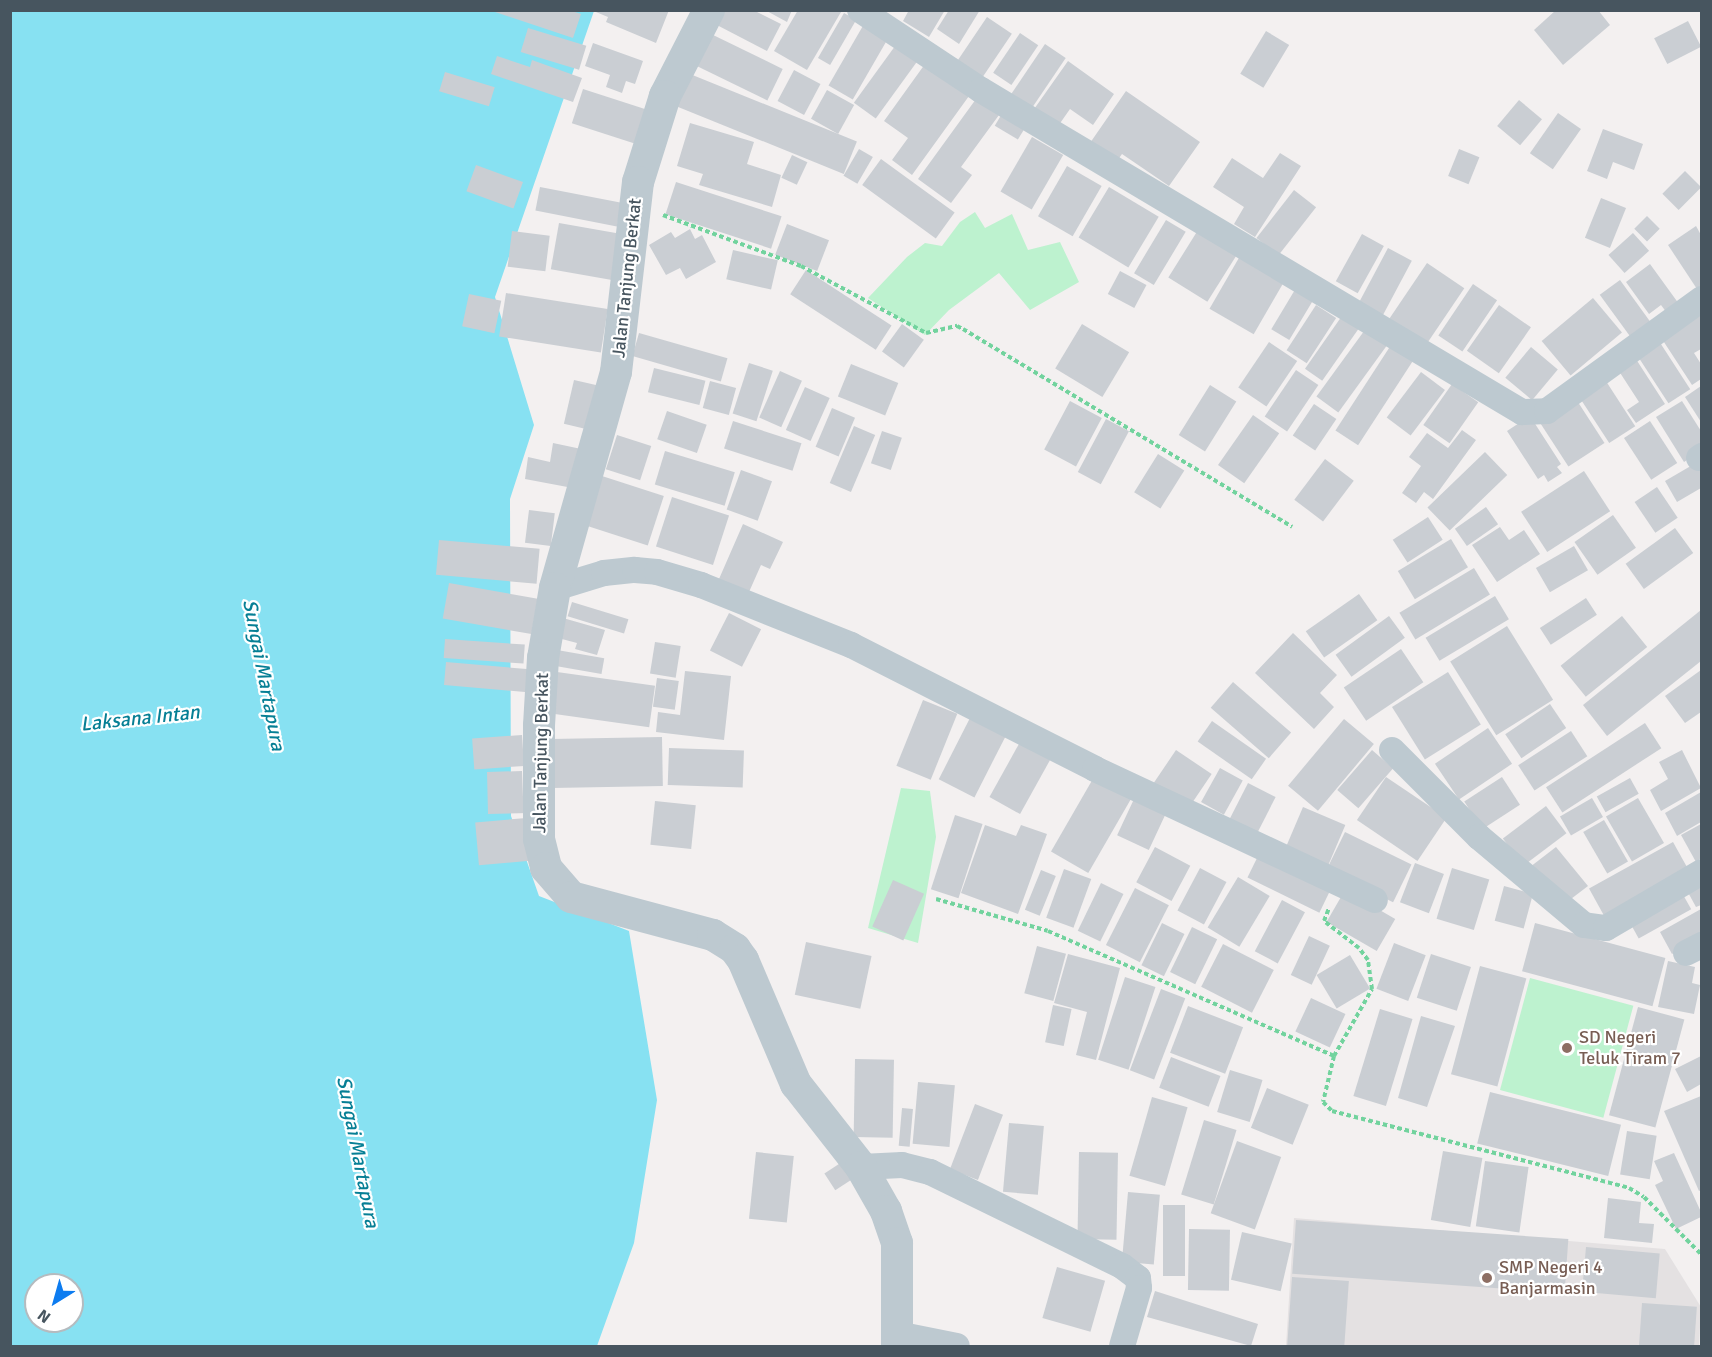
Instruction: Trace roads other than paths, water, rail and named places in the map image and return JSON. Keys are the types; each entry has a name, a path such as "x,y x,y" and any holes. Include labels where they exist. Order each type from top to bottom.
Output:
{"street":[{"name":"Jalan Tanjung Berkat","path":"709,10 665,96 633,207 624,324 616,372 555,588 543,658 539,726 539,839 546,868 571,897 697,930 735,949 796,1084 861,1167 886,1211 897,1244 897,1340"},
{"path":"860,10 991,96 1522,412 1547,411 1701,299"},
{"path":"555,588 604,573 635,570 657,572 701,585 851,645 1095,769 1338,885 1375,900"},
{"path":"1392,750 1479,837 1584,925 1606,928 1701,872"},
{"path":"861,1167 902,1165 930,1172 1122,1266 1138,1278 1139,1288 1122,1347"},
{"path":"897,1340 957,1347"}],"water":[{"path":"10,11 594,11 495,297 534,425 510,499 511,816 539,896 629,931 657,1100 634,1243 597,1346 11,1346"}],"place":[{"name":"SD Negeri Teluk Tiram 7","path":"1567,1048"},
{"name":"SMP Negeri 4 Banjarmasin","path":"1487,1278"}],"water label":[{"name":"Sungai Martapura","path":"264,675"},
{"name":"Laksana Intan","path":"140,718"},
{"name":"Sungai Martapura","path":"358,1152"}]}
